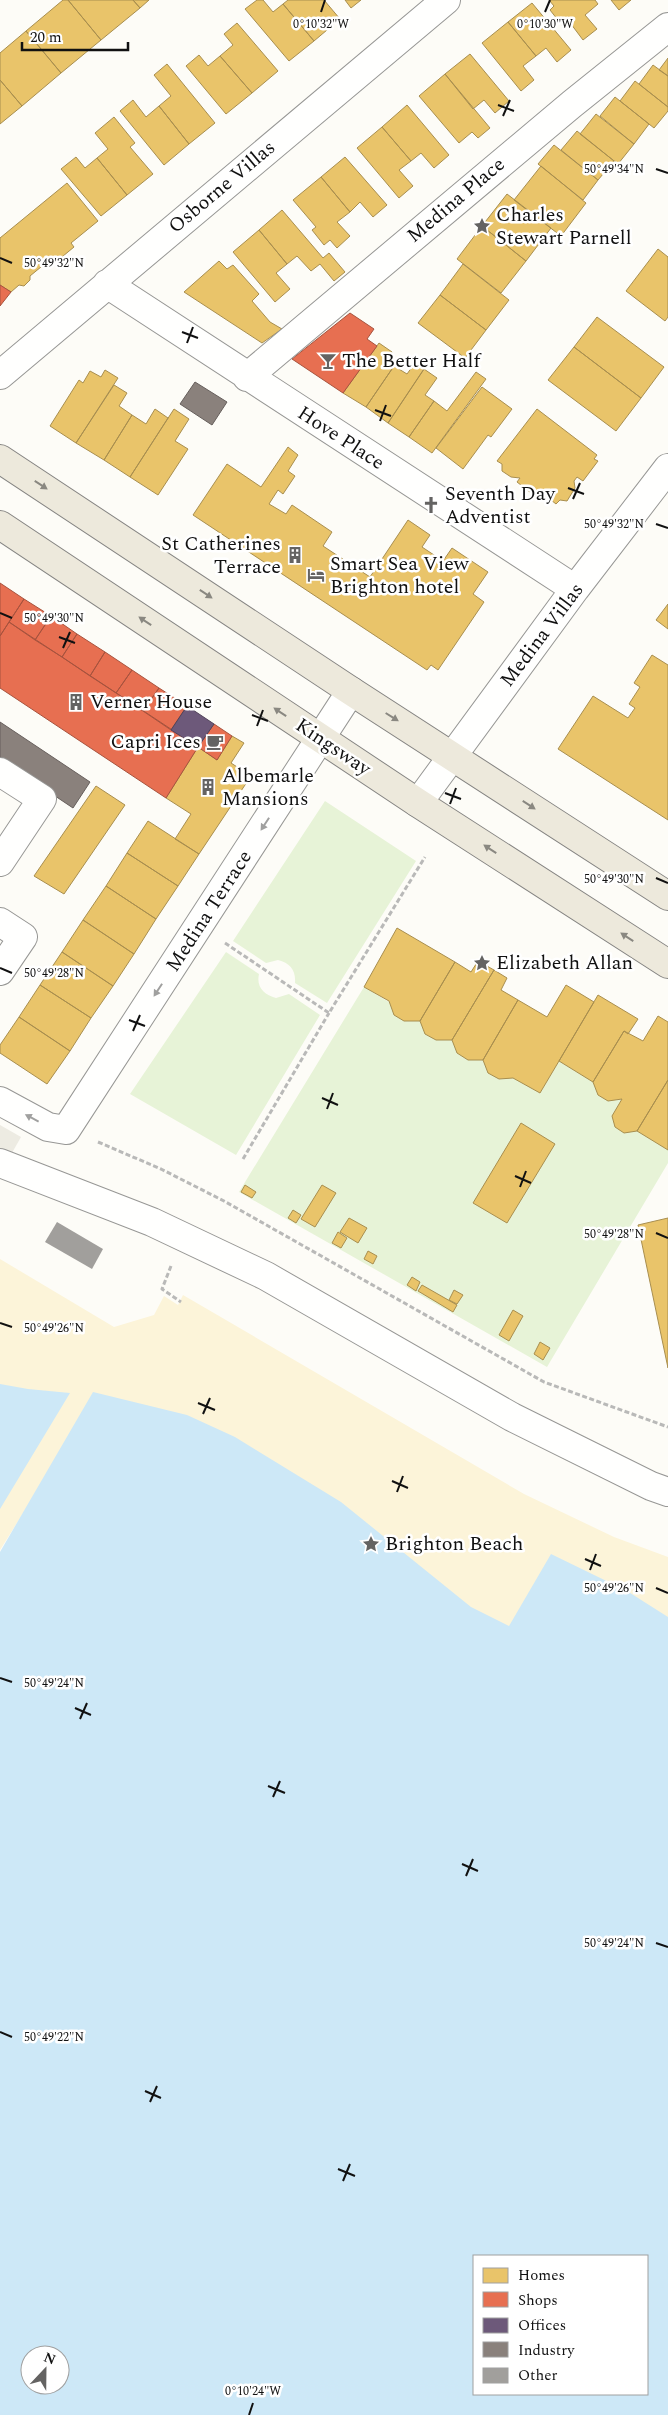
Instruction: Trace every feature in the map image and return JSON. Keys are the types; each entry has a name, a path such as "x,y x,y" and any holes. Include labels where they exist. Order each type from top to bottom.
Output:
{"main road":[{"path":"0,459 351,691 668,896"},
{"name":"Kingsway","path":"0,525 320,739 668,964"}],"street":[{"name":"Osborne Villas","path":"0,375 446,0"},
{"name":"Medina Place","path":"247,377 572,104 668,27"},
{"name":"Hove Place","path":"107,284 575,590"},
{"name":"Medina Villas","path":"418,803 575,590 668,468"},
{"name":"Medina Terrace","path":"66,1130 351,691"},
{"path":"0,772 42,799 0,862"},
{"path":"0,922 22,937 0,971"},
{"path":"0,1101 48,1127 66,1130"},
{"path":"2,1164 152,1222 266,1276 512,1417 651,1486 668,1492"}],"path":[{"path":"243,1159 329,1013 425,857"},
{"path":"228,934 223,942 329,1013"},
{"path":"66,1130 131,1155 224,1201 544,1382 668,1427"},
{"path":"170,1294 181,1302"}],"green space":[{"path":"325,801 416,861 327,1003 295,983 293,971 286,963 278,960 266,963 233,941"},
{"path":"226,952 259,974 260,987 265,993 276,998 289,994 320,1015 236,1155 130,1094"},
{"path":"364,987 540,1093 559,1061 622,1099 668,1148 668,1163 547,1367 239,1192"}],"sand":[{"name":"Brighton Beach","path":"0,1259 114,1327 154,1315 164,1296 178,1305 183,1295 524,1494 614,1537 668,1557 668,1822 32,1499 0,1550"}],"shaded area":[{"path":"0,1125 21,1137 0,1174"}],"water":[{"path":"0,1384 70,1393 0,1509"},
{"path":"93,1392 187,1415 235,1437 341,1502 471,1607 509,1626 551,1554 627,1591 668,1617 668,2415 0,2415 0,1552"}],"building: Homes":[{"path":"63,0 68,0 101,40 61,73 26,31"},
{"path":"68,0 133,0 140,8 101,40"},
{"path":"133,0 149,0 140,8"},
{"path":"257,0 263,0 273,12 283,4 314,41 289,61 245,9"},
{"path":"288,0 324,0 340,19 314,41 283,4"},
{"path":"345,0 361,0 351,8"},
{"path":"549,0 595,0 598,4 585,15 597,29 583,40 571,24 565,29 550,10 554,6"},
{"path":"611,0 631,0 619,10"},
{"path":"532,3 571,50 557,62 546,48 536,56 508,22"},
{"path":"508,22 536,56 523,66 534,80 521,91 482,43"},
{"path":"237,23 278,71 252,93 220,56 233,45 224,34"},
{"path":"26,31 61,73 22,106 0,80 0,53"},
{"path":"470,54 509,101 495,113 484,100 473,109 445,74"},
{"path":"199,55 208,66 220,56 252,93 226,114 186,66"},
{"path":"668,58 668,76 659,70"},
{"path":"167,64 215,123 189,144 159,106 171,96 154,75"},
{"path":"653,65 668,76 668,107 639,84"},
{"path":"445,74 490,128 478,138 472,132 459,143 419,96"},
{"path":"0,80 22,106 0,124"},
{"path":"635,81 668,107 668,111 654,128 620,101"},
{"path":"615,97 649,124 634,144 600,116"},
{"path":"133,100 146,117 159,106 189,144 164,165 120,111"},
{"path":"407,105 449,155 434,168 421,153 411,161 382,127"},
{"path":"596,114 634,144 618,164 580,134"},
{"path":"114,117 135,143 130,147 153,174 127,195 97,158 108,149 95,133"},
{"path":"382,127 411,161 399,170 413,186 399,198 357,148"},
{"path":"577,131 614,161 598,180 561,150"},
{"path":"554,145 598,180 583,200 538,164"},
{"path":"76,157 85,168 97,158 127,195 101,216 61,169"},
{"path":"345,157 387,205 373,217 360,202 350,212 321,177"},
{"path":"541,166 586,203 561,236 514,200"},
{"path":"321,177 350,212 337,222 350,236 337,248 330,240 324,245 312,230 316,227 293,200"},
{"path":"67,183 98,221 71,243 74,247 51,266 47,262 30,276 30,280 24,286 19,285 11,292 0,285 0,238"},
{"path":"507,194 551,228 526,261 482,226"},
{"path":"282,210 323,258 329,253 345,272 334,281 320,264 311,271 297,256 287,264 259,230"},
{"path":"482,226 526,261 501,293 457,259"},
{"path":"259,230 287,264 276,273 290,289 275,302 233,252"},
{"path":"658,249 668,257 668,317 665,321 626,291"},
{"path":"219,261 227,269 233,265 259,294 252,301 270,322 282,329 262,343 184,292"},
{"path":"463,264 509,300 486,330 440,295"},
{"path":"440,295 486,330 465,358 418,323"},
{"path":"597,317 664,367 641,398 574,347"},
{"path":"379,343 392,352 387,361 394,366 366,407 343,393"},
{"path":"574,347 641,398 616,431 548,380"},
{"path":"415,363 424,369 388,423 366,407 394,366 407,374"},
{"path":"424,369 437,378 425,395 434,401 409,437 388,423"},
{"path":"105,370 118,378 76,443 50,426 79,380 83,383 90,371 101,377"},
{"path":"476,372 486,379 432,453 409,437 434,401 447,411"},
{"path":"114,385 127,393 119,406 132,415 104,460 76,443"},
{"path":"482,387 512,409 491,437 488,435 463,469 436,448"},
{"path":"155,409 168,418 130,477 104,460 132,415 146,424"},
{"path":"174,409 189,419 175,441 188,449 158,495 130,477"},
{"path":"537,409 597,455 594,459 598,461 583,481 577,477 574,481 575,488 567,501 560,500 556,504 551,500 545,502 536,496 532,488 530,492 517,482 520,478 511,477 502,471 502,464 497,461"},
{"name":"St Catherines Terrace","path":"288,447 298,455 288,471 295,476 283,494 278,490 269,504 286,514 292,505 332,532 323,546 370,577 408,520 430,535 422,547 443,561 452,548 488,572 473,594 484,602 438,670 431,665 427,670 193,515 227,464 261,487"},
{"path":"668,604 668,629 656,620"},
{"path":"652,655 668,665 668,820 558,749 593,696 628,718 635,708 629,704 640,687 634,683"},
{"name":"Albemarle Mansions","path":"232,736 244,743 231,763 251,776 199,854 175,839 191,814 166,798 198,747 217,760"},
{"path":"96,786 125,805 64,894 34,876"},
{"path":"148,821 199,854 178,886 127,853"},
{"path":"127,853 178,886 156,919 106,886"},
{"path":"106,886 156,919 134,954 83,920"},
{"path":"83,920 134,954 113,986 62,952"},
{"path":"397,928 455,962 420,1021 404,1021 394,1015 389,1001 364,987"},
{"path":"62,952 113,986 91,1018 40,985"},
{"path":"478,961 494,970 452,1040 436,1040 425,1034 420,1021 455,962 471,972"},
{"path":"494,970 507,978 501,990 518,1000 483,1060 468,1060 457,1053 452,1040"},
{"path":"40,985 91,1018 70,1051 19,1017"},
{"path":"566,985 594,1002 540,1093 513,1078 499,1079 488,1073 483,1060 518,1000 547,1017"},
{"path":"598,995 638,1019 628,1034 624,1031 593,1082 559,1061"},
{"path":"658,1016 668,1022 668,1080 637,1131 624,1133 615,1127 612,1116 622,1099 608,1101 598,1095 593,1082 624,1031 643,1041"},
{"path":"19,1017 70,1051 47,1084 0,1053 0,1045"},
{"path":"668,1080 668,1150 637,1131"},
{"path":"521,1123 555,1144 507,1223 473,1203"},
{"path":"245,1185 256,1192 252,1198 241,1192"},
{"path":"322,1185 336,1193 315,1227 301,1219"},
{"path":"293,1210 301,1215 296,1223 288,1218"},
{"path":"349,1218 367,1228 358,1243 340,1232"},
{"path":"668,1218 668,1368 638,1225"},
{"path":"338,1232 347,1238 341,1248 332,1243"},
{"path":"368,1251 377,1256 373,1264 364,1259"},
{"path":"412,1277 420,1282 416,1291 407,1285"},
{"path":"422,1285 457,1305 453,1312 418,1291"},
{"path":"454,1290 463,1295 457,1304 449,1300"},
{"path":"513,1310 523,1316 509,1341 499,1335"},
{"path":"540,1342 550,1348 543,1360 534,1354"}],"building: Shops":[{"path":"0,285 11,292 0,306"},
{"path":"350,313 374,329 367,339 377,346 343,393 292,359"},
{"path":"0,583 24,599 0,636"},
{"path":"24,599 51,616 35,640 9,622"},
{"path":"51,616 77,634 62,657 35,640"},
{"name":"Verner House","path":"9,622 198,747 166,798 0,688 0,636"},
{"path":"77,634 105,652 90,676 62,657"},
{"path":"105,652 132,670 116,693 90,676"},
{"path":"132,670 159,688 143,711 116,693"},
{"path":"159,688 187,706 171,730 143,711"},
{"name":"Capri Ices","path":"214,724 232,736 217,760 198,747"}],"building: Offices":[{"path":"187,706 214,724 198,747 171,730"}],"building: Industry":[{"path":"195,382 227,402 212,425 180,404"},
{"path":"0,722 90,782 73,808 0,759"}],"building: Other":[{"path":"57,1222 103,1249 92,1269 45,1242"}],"place":[{"name":"Charles Stewart Parnell","path":"482,226"},
{"name":"The Better Half","path":"328,361"},
{"name":"Seventh Day Adventist","path":"431,505"},
{"name":"St Catherines Terrace","path":"295,555"},
{"name":"Smart Sea View Brighton hotel","path":"316,575"},
{"name":"Verner House","path":"76,702"},
{"name":"Capri Ices","path":"215,742"},
{"name":"Albemarle Mansions","path":"208,787"},
{"name":"Elizabeth Allan","path":"482,963"},
{"name":"Brighton Beach","path":"371,1544"}]}
